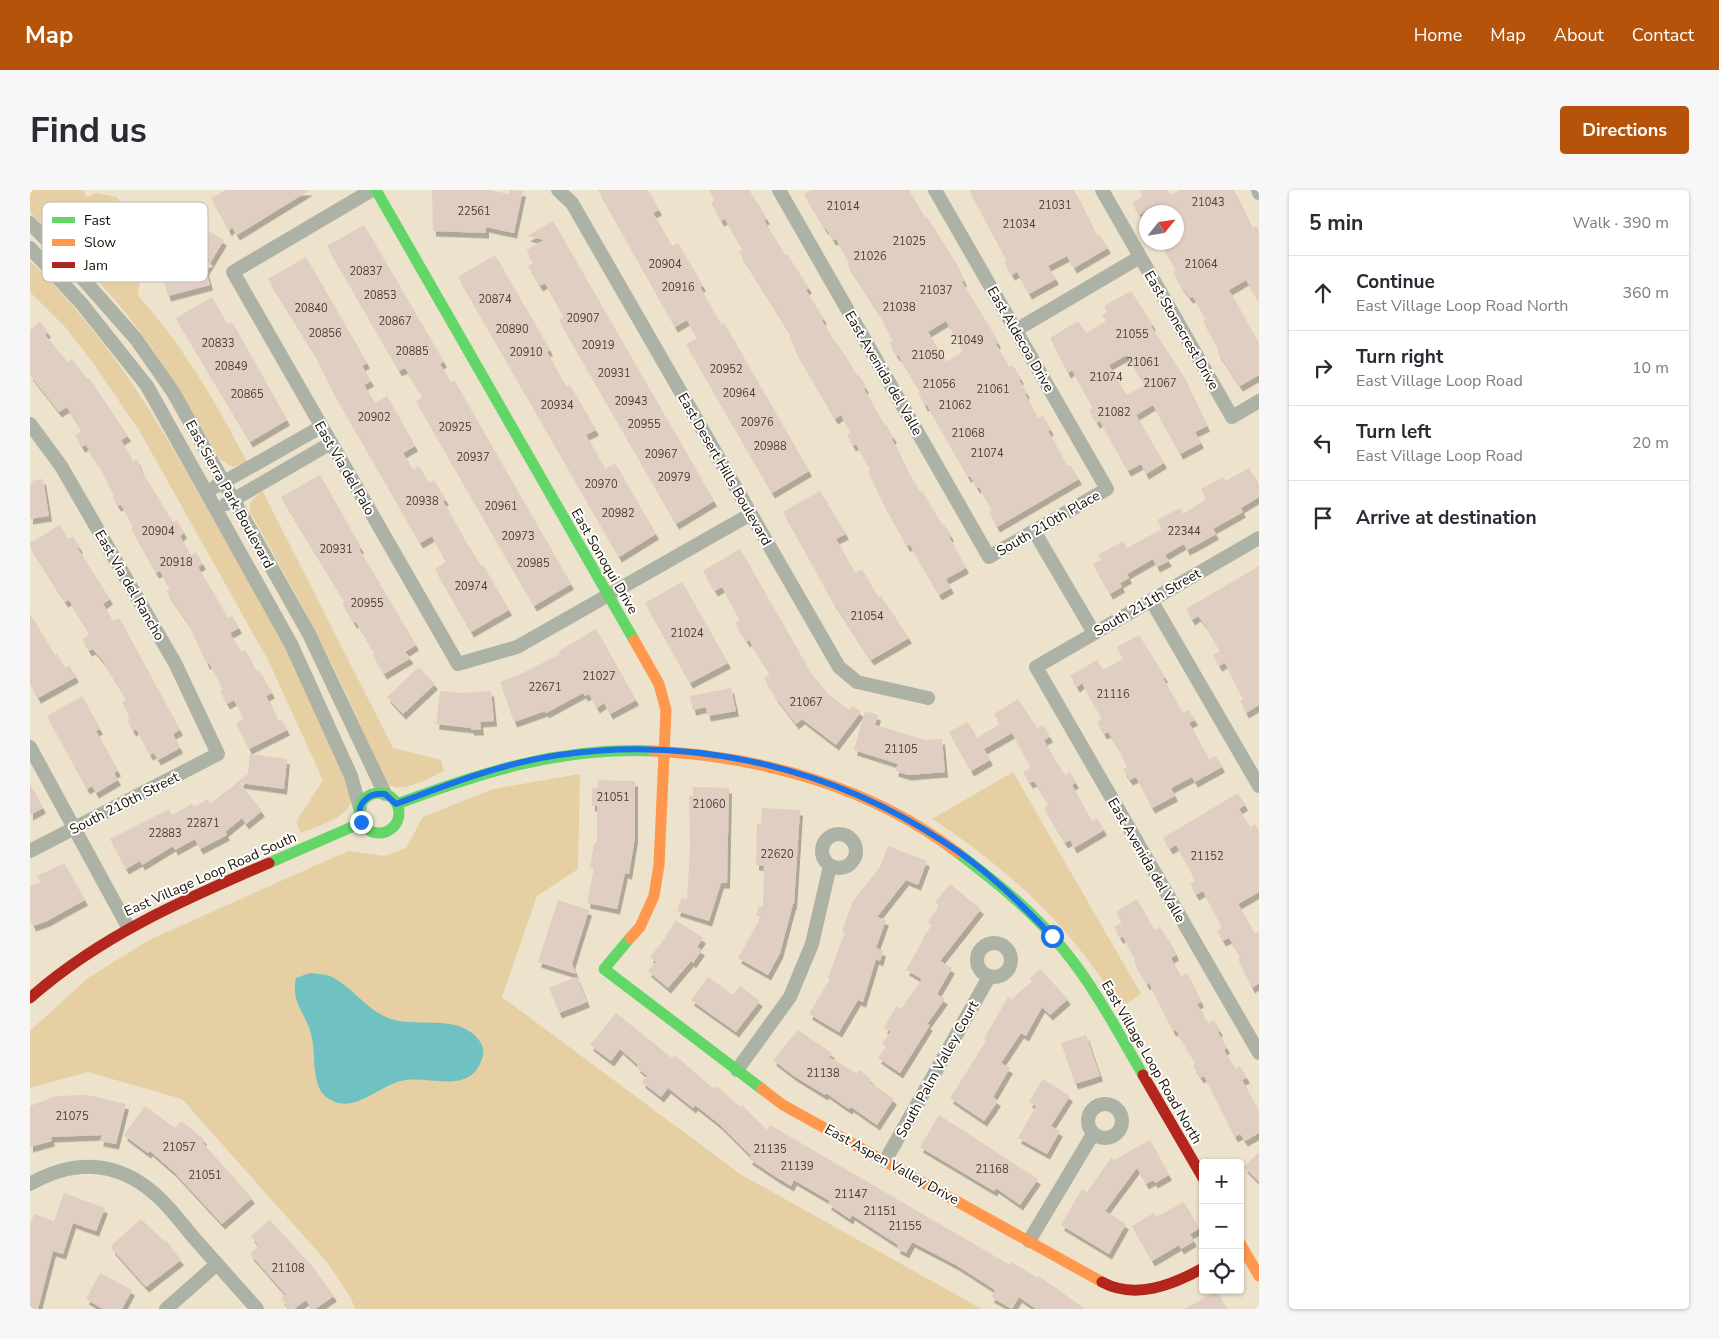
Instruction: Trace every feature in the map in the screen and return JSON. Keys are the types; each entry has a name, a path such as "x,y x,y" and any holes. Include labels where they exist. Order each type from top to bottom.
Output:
{"street":[{"name":"East Via del Palo","path":"372,190 233,272 458,664 517,647 608,595"},
{"name":"East Sonoqui Drive","path":"376,190 659,684 666,710 659,865 654,896 640,927 604,969"},
{"name":"East Desert Hills Boulevard","path":"558,190 572,203 839,667 857,682 928,698"},
{"name":"East Avenida del Valle","path":"779,190 989,557"},
{"name":"East Aldecoa Drive","path":"935,190 1107,489"},
{"name":"East Stonecrest Drive","path":"1102,190 1232,417 1259,401"},
{"name":"East Sierra Park Boulevard","path":"30,223 42,235"},
{"name":"East Sierra Park Boulevard","path":"30,248 42,261"},
{"path":"1016,330 1140,257"},
{"name":"East Sierra Park Boulevard","path":"62,282 82,304 147,386 291,644 351,776 360,808"},
{"name":"East Sierra Park Boulevard","path":"86,282 136,339 173,392 309,634 385,794"},
{"path":"207,492 321,427"},
{"name":"East Via del Rancho","path":"31,429 61,466 175,663 218,754"},
{"path":"217,510 331,443"},
{"name":"South 210th Place","path":"989,557 1107,489"},
{"path":"608,595 751,514"},
{"path":"1034,531 1094,633"},
{"name":"South 211th Street","path":"1036,667 1259,538"},
{"path":"1151,600 1259,786"},
{"name":"East Avenida del Valle","path":"1036,667 1259,1053"},
{"path":"30,747 128,927"},
{"name":"East Village Loop Road North","path":"396,804 500,768 559,755 614,750 664,749 727,756 794,771 849,791 896,814 945,842 1019,901 1052,936 1096,994 1199,1171"},
{"name":"South 210th Street","path":"30,852 218,754"},
{"path":"372,794 385,794 396,804 399,816 397,822 388,831 376,833 370,831 361,822 360,808 362,802 372,794"},
{"name":"East Village Loop Road South","path":"30,998 44,984 128,927 361,822"},
{"path":"737,1070 790,997 812,944 830,866"},
{"name":"East Aspen Valley Drive","path":"604,969 783,1105 1110,1286 1145,1290 1160,1289 1176,1284 1199,1270"},
{"name":"South Palm Valley Court","path":"885,1161 989,977"},
{"path":"1029,1241 1093,1134"},
{"path":"30,1184 46,1175 71,1168 102,1166 133,1178 157,1195 257,1309"},
{"path":"1243,1249 1259,1276"},
{"path":"166,1309 217,1264"}],"shaded area":[{"path":"32,190 83,190 87,197 96,193 117,197 120,202 42,202 42,224 30,212 30,194"},
{"path":"30,261 42,273 42,282 50,282 109,351 153,415 173,449 274,625 309,693 352,792 348,808 335,819 301,833 296,822 323,780 268,660 140,432 96,367 66,328 30,292"},
{"path":"98,282 140,282 138,296 169,333 198,375 247,462 232,467 220,459 151,347 125,312"},
{"path":"262,490 393,748 441,760 444,771 422,782 406,787 391,786 384,782 339,678 250,512 250,503"},
{"path":"1013,772 1141,994 1120,1008 1082,952 1037,902 987,858 932,819"},
{"path":"580,774 578,869 537,896 502,997 740,1174 982,1309 355,1309 351,1298 327,1262 182,1099 88,1072 30,1088 30,1031 88,978 149,940 348,851 384,856 406,848 423,817 493,789"}],"water":[{"path":"310,973 332,977 375,1011 391,1019 443,1023 463,1028 475,1035 480,1041 483,1048 482,1059 476,1070 469,1077 460,1080 450,1082 406,1080 396,1082 356,1102 346,1104 335,1102 325,1096 318,1084 311,1034 295,994 296,978"}],"building":[{"path":"226,190 310,190 237,235 232,227 229,231 211,198"},
{"path":"432,190 489,190 509,194 510,190 523,191 514,233 486,227 486,233 433,231"},
{"path":"598,190 648,190 659,210 653,213 672,246 678,243 703,286 700,287 721,325 724,323 809,471 772,493 686,344 697,338 687,320 675,327"},
{"path":"709,190 749,190 758,204 767,219 764,220 785,255 787,254 809,288 806,290 824,319 822,320 834,342 845,355 857,376 859,375 866,388 864,389 894,438 892,439 906,468 920,492 922,491 942,525 944,524 951,536 949,537 966,568 946,579 951,588 939,595 910,545 907,546 882,501 868,471 871,470 856,444 853,446 847,435 851,433 841,415 835,419 796,352 789,336 791,335 739,252 743,250 725,219 721,221 711,202 715,200"},
{"path":"812,190 909,190 925,218 927,217 953,258 964,281 962,282 992,331 998,343 996,344 1009,367 1013,365 1021,379 1019,380 1027,393 1025,394 1038,418 1043,416 1051,430 1048,431 1067,466 1070,465 1079,479 997,527 989,512 992,510 979,487 977,488 970,476 968,477 927,405 925,406 918,393 921,392 889,343 893,342 878,312 847,264 849,262 836,239 833,240 825,229 804,194","holes":["946,321 963,351 946,362 928,332"]},
{"path":"969,190 1074,190 1097,236 1099,234 1108,248 1074,268 1067,256 1048,266 1056,279 1029,294 1017,272 1012,275 1004,262 1007,261"},
{"path":"1140,190 1168,190 1171,195 1180,190 1234,190 1252,228 1256,226 1259,231 1259,302 1246,280 1229,290 1259,344 1259,375 1240,386 1217,352 1219,351 1203,321 1206,319 1193,297 1190,298 1181,286 1173,272 1176,270 1165,250 1184,250 1184,205 1139,205 1139,214 1132,203 1143,196"},
{"path":"553,221 714,501 676,524 559,320 564,317 545,283 540,286 528,266 534,263 526,250 544,240 527,236"},
{"path":"364,225 444,362 440,364 451,382 454,380 571,584 534,606 416,401 423,397 405,368 399,371 327,246"},
{"path":"208,230 224,240 208,267 208,262 211,261 208,259"},
{"path":"495,255 550,350 547,352 566,387 570,385 596,430 586,435 605,469 615,463 656,534 619,557 458,277"},
{"path":"306,257 367,363 362,366 371,381 364,385 375,403 387,396 415,446 403,453 413,470 419,466 429,483 434,480 446,500 443,501 465,540 482,567 483,565 509,610 471,632 435,569 446,562 432,536 420,543 332,390 313,352 268,279"},
{"path":"208,278 210,285 168,296 164,282 208,282"},
{"path":"1131,291 1182,374 1207,426 1195,432 1201,443 1180,454 1153,405 1136,415 1164,463 1146,474 1141,464 1128,471 1100,421 1097,423 1089,410 1093,408 1072,370 1068,373 1050,338 1078,321 1086,333 1106,321 1102,315 1107,312 1104,306","holes":["1127,355 1145,385 1126,395 1109,365"]},
{"path":"212,297 227,324 232,322 287,420 250,442 176,318"},
{"path":"40,322 48,332 45,335 59,352 68,362 72,359 87,379 89,378 128,436 121,440 133,461 137,459 142,472 173,522 177,520 184,533 180,536 191,555 196,552 203,564 198,567 228,618 232,616 239,628 230,633 241,652 245,650 256,672 259,670 272,693 266,696 278,721 281,719 287,730 249,749 236,723 244,719 234,700 227,704 220,691 223,689 209,663 207,664 188,623 166,591 170,589 160,571 156,573 131,528 134,527 121,505 118,506 112,496 114,495 98,464 86,445 82,447 75,435 82,431 67,407 59,412 30,375 30,330"},
{"path":"1249,468 1259,484 1259,497 1241,508 1243,512 1213,529 1216,534 1204,541 1187,550 1184,544 1165,555 1169,561 1157,567 1153,559 1127,574 1129,578 1120,583 1122,587 1110,594 1093,564 1101,560 1098,555 1123,541 1127,548 1162,529 1157,520 1180,508 1183,514 1206,499 1201,489 1223,477 1226,481"},
{"path":"320,475 361,548 359,549 416,645 405,652 411,658 384,674 373,655 375,653 356,622 354,623 342,603 345,602 281,497"},
{"path":"43,479 49,516 30,519 30,484 33,483 32,481"},
{"path":"820,491 846,534 836,539 855,573 862,569 878,597 881,596 909,638 871,660 833,602 783,512"},
{"path":"60,525 68,539 73,536 80,548 78,549 110,599 103,604 113,621 119,618 180,730 173,734 180,748 158,760 154,753 150,755 136,729 133,731 127,720 130,718 122,702 127,700 103,661 93,649 89,651 82,639 90,635 69,600 65,602 30,547 30,543"},
{"path":"740,549 811,673 828,694 849,710 853,706 861,712 836,745 802,719 796,724 776,698 764,678 770,674 749,640 747,642 735,623 740,620 722,587 715,591 703,571"},
{"path":"1259,566 1259,705 1246,713 1240,701 1243,699 1225,663 1219,666 1213,655 1220,651 1205,625 1198,616 1192,620 1186,609"},
{"path":"682,582 728,663 690,683 645,603"},
{"path":"30,614 55,655 57,654 65,668 69,665 76,677 38,698 30,684"},
{"path":"596,629 636,700 610,714 604,703 597,708 589,694 585,696 583,693 546,713 545,711 514,722 500,682 521,674 560,654 559,651"},
{"path":"1139,635 1165,677 1163,678 1183,713 1189,710 1195,720 1189,723 1209,759 1216,756 1222,767 1195,782 1192,777 1171,788 1175,796 1152,808 1136,777 1130,780 1123,770 1127,767 1119,749 1108,732 1104,734 1097,722 1102,719 1082,683 1077,687 1070,676 1097,660 1103,670 1123,659 1117,647"},
{"path":"419,667 435,684 403,714 387,697"},
{"path":"731,688 736,711 708,716 706,707 693,710 690,696"},
{"path":"440,691 460,693 491,691 494,721 480,722 481,730 436,724"},
{"path":"82,696 100,729 96,731 118,771 114,773 118,780 96,793 92,786 87,789 47,716"},
{"path":"1018,699 1037,728 1043,725 1050,737 1044,740 1053,757 1065,775 1070,772 1076,783 1072,785 1092,821 1097,818 1104,830 1074,848 1070,840 1065,843 1044,808 1049,805 1034,781 1030,783 1023,772 1031,768 1012,733 984,749 990,760 971,771 949,732 968,722 977,738 1000,724 994,714"},
{"path":"865,711 878,715 875,725 925,740 942,739 945,772 908,775 895,771 898,764 854,750"},
{"path":"250,754 287,759 284,789 240,783 262,811 246,824 242,818 225,832 227,835 200,849 195,839 175,850 173,846 142,865 140,861 126,869 110,839 169,809 172,815 192,804 194,807 208,799 210,804 248,774"},
{"path":"598,780 635,781 635,837 629,874 625,873 617,909 587,903 594,868 590,868 594,843 597,843 597,806 592,806 592,788 598,788"},
{"path":"30,784 43,808 30,815"},
{"path":"693,787 729,788 727,883 721,883 709,921 677,911 681,898 687,899 690,847 689,796 693,796"},
{"path":"1238,793 1245,805 1239,809 1250,827 1255,824 1259,831 1259,892 1238,904 1255,934 1259,932 1259,983 1252,988 1238,959 1241,957 1229,938 1223,941 1217,931 1222,928 1203,891 1196,895 1190,884 1195,881 1176,845 1170,849 1163,838"},
{"path":"762,808 800,810 794,904 780,953 768,975 738,958 761,917 756,915 759,906 763,907 764,866 756,865 757,823 761,824"},
{"path":"888,846 927,861 918,885 906,880 877,917 886,920 876,948 883,951 880,961 876,959 863,1002 858,1000 839,1032 809,1014 830,979 828,978 845,932 842,931 853,901 880,867"},
{"path":"64,863 85,900 47,921 33,926 30,919 30,886 41,882 37,876"},
{"path":"950,884 981,909 940,961 952,968 937,994 945,999 927,1024 930,1025 900,1073 878,1058 886,1047 882,1044 891,1031 884,1028 896,1006 901,1009 922,979 906,970 922,939 932,925 928,922 939,906 935,902"},
{"path":"1137,899 1154,930 1160,927 1170,942 1176,955 1171,958 1181,977 1187,973 1201,1002 1197,1004 1208,1023 1214,1020 1227,1048 1224,1050 1235,1069 1240,1066 1247,1078 1242,1080 1259,1111 1259,1133 1245,1141 1240,1134 1235,1137 1204,1076 1201,1078 1193,1066 1196,1064 1176,1030 1173,1031 1149,983 1147,985 1134,962 1136,961 1123,937 1120,938 1114,927 1122,922 1116,912"},
{"path":"558,900 589,910 572,964 576,974 538,962"},
{"path":"676,920 703,938 697,947 702,950 693,963 691,961 668,988 648,971 656,962 650,957"},
{"path":"1040,969 1068,999 1050,1015 1042,1007 1026,1036 1021,1033 1001,1063 1010,1068 993,1097 998,1101 984,1121 950,1098 986,1041 984,1039 1008,997 1012,999 1032,981 1030,978"},
{"path":"577,977 587,1002 559,1013 549,988"},
{"path":"708,977 733,995 740,986 760,1001 736,1032 691,1000"},
{"path":"616,1013 672,1058 675,1055 714,1089 717,1086 740,1107 742,1105 767,1130 770,1125 1010,1265 1011,1262 1038,1278 1039,1276 1085,1309 1036,1309 1019,1297 1012,1309 991,1297 995,1290 956,1265 912,1242 906,1253 897,1248 898,1245 852,1215 850,1219 828,1204 830,1201 794,1180 791,1186 776,1177 749,1159 751,1156 719,1124 695,1105 693,1108 668,1088 661,1097 642,1082 647,1076 620,1049 611,1061 590,1045"},
{"path":"798,1030 832,1053 829,1057 856,1073 859,1070 871,1079 869,1082 894,1099 877,1125 851,1107 849,1109 826,1093 825,1095 794,1076 773,1060"},
{"path":"1086,1035 1100,1076 1075,1084 1061,1043"},
{"path":"1043,1079 1070,1096 1051,1126 1060,1131 1047,1154 1018,1138 1036,1106 1029,1102"},
{"path":"88,1095 126,1104 116,1144 100,1141 102,1135 51,1137 52,1141 30,1147 30,1106 56,1096"},
{"path":"145,1106 175,1128 181,1121 204,1139 202,1142 252,1198 222,1224 174,1172 150,1151 148,1153 124,1135"},
{"path":"939,1115 1038,1179 1020,1205 996,1188 994,1191 920,1147"},
{"path":"1150,1140 1169,1175 1155,1183 1153,1180 1146,1184 1137,1168 1105,1211 1126,1224 1109,1254 1061,1225 1082,1189 1087,1192 1111,1158 1114,1160"},
{"path":"1259,1152 1259,1182 1244,1167"},
{"path":"64,1193 105,1208 96,1231 73,1223 63,1254 53,1251 38,1309 30,1309 30,1225 34,1214 54,1221"},
{"path":"1184,1202 1199,1229 1190,1234 1194,1241 1181,1249 1179,1245 1152,1261 1132,1226 1154,1213 1156,1217"},
{"path":"141,1219 164,1241 165,1239 181,1260 146,1287 112,1249 112,1245"},
{"path":"270,1220 312,1266 334,1296 315,1309 312,1309 306,1300 294,1309 289,1309 281,1298 286,1295 250,1254 259,1246 251,1236"},
{"path":"100,1273 132,1290 122,1309 103,1309 86,1299"},
{"path":"1212,1294 1219,1294 1227,1309 1184,1309"}],"traffic: fast":[{"path":"376,190 634,640"},
{"path":"397,804 491,772 522,764 586,753 653,751"},
{"path":"379,793 393,799 399,813 393,827 379,833 365,827 359,813 365,799 379,793"},
{"path":"269,863 361,823"},
{"path":"958,853 1027,910 1064,950 1096,995 1143,1075"},
{"path":"630,938 604,969 762,1089"}],"traffic: slow":[{"path":"630,938 640,927 654,896 659,865 666,710 659,684 634,640"},
{"path":"653,751 734,760 774,768 813,779 852,793 889,810 925,830 958,853"},
{"path":"762,1089 783,1105 1102,1282"},
{"path":"1243,1249 1259,1276"}],"traffic: jam":[{"path":"30,998 85,956 144,921 205,891 269,863"},
{"path":"1143,1075 1199,1171"},
{"path":"1102,1282 1127,1290 1141,1290 1167,1285 1199,1270"}],"route":[{"path":"361,822 359,813 362,802 372,794 385,794 396,804 445,785 500,768 559,755 614,750 664,749 727,756 794,771 849,791 896,814 945,842 984,872 1019,901 1052,936"}]}
